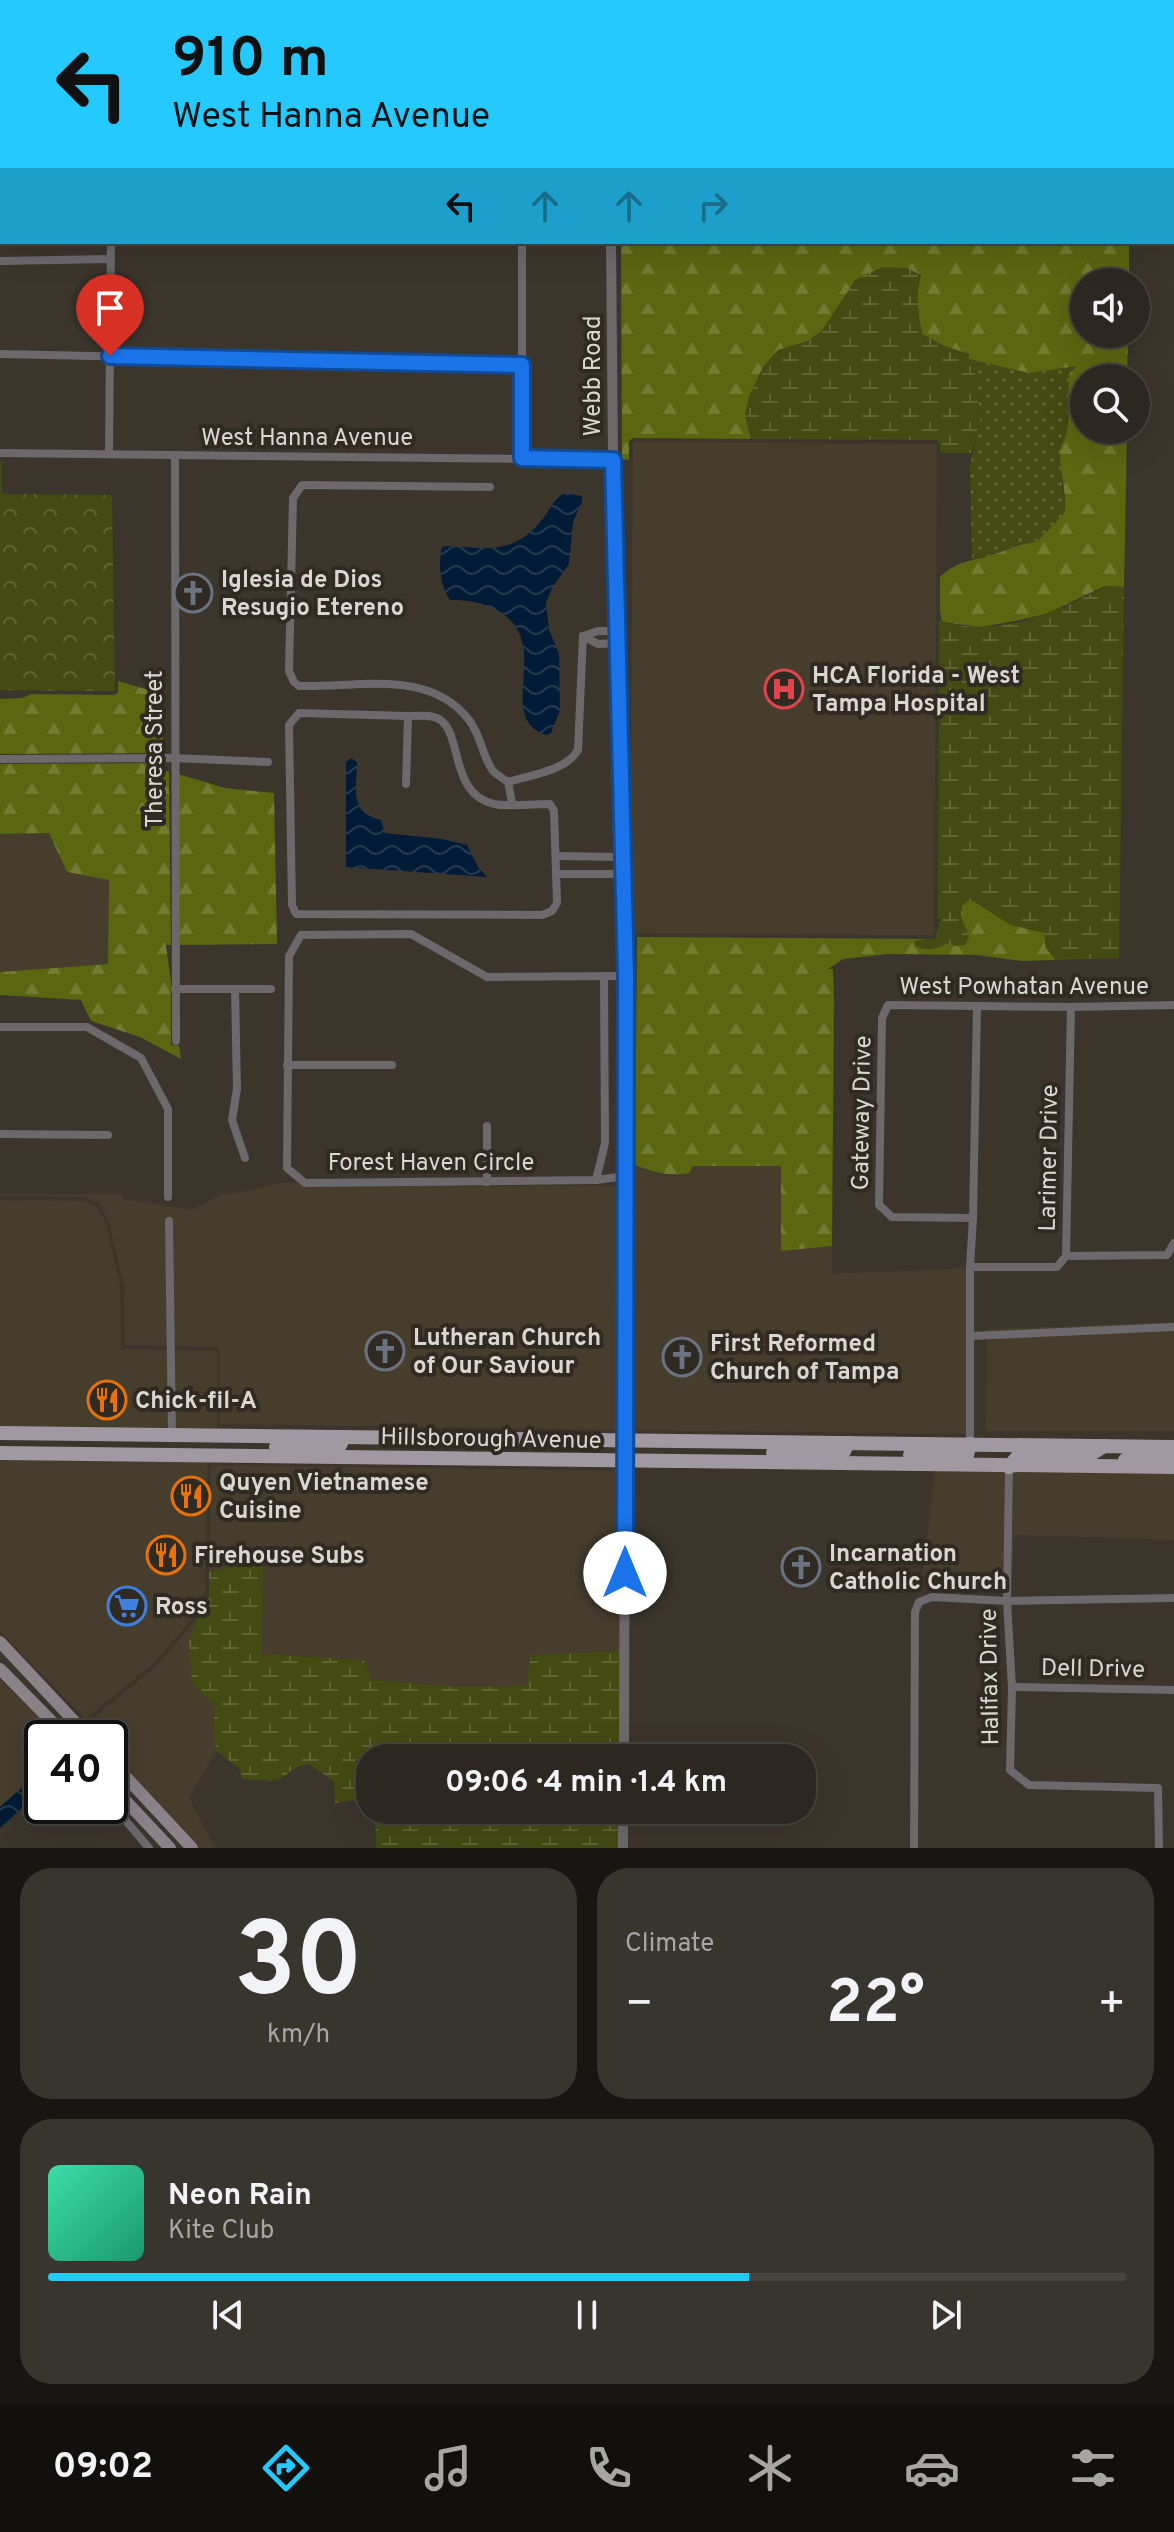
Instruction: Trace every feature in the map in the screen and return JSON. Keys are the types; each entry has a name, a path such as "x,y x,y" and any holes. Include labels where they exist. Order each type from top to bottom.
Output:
{"main road":[{"name":"Hillsborough Avenue","path":"0,1433 1174,1447"},
{"path":"55,1433 55,1454"},
{"path":"134,1454 150,1443 207,1443 221,1435"},
{"path":"232,1456 240,1447 334,1447 340,1445 344,1437"},
{"path":"344,1458 354,1447 402,1445 424,1438"},
{"path":"412,1459 420,1452 466,1450 471,1439"},
{"path":"757,1463 760,1456 766,1453 843,1453 848,1443"},
{"path":"883,1464 893,1455 967,1455 970,1444"},
{"path":"1009,1467 1018,1456 1088,1456 1104,1446"},
{"name":"Hillsborough Avenue","path":"0,1453 1174,1467"},
{"path":"1121,1467 1126,1459 1174,1454"},
{"path":"0,1642 73,1720"},
{"path":"0,1661 12,1654"},
{"path":"0,1669 50,1720"},
{"path":"128,1779 192,1848"},
{"path":"128,1803 170,1848"}],"street":[{"path":"109,453 111,244"},
{"path":"522,244 522,458"},
{"name":"Webb Road","path":"611,244 613,460 626,976 624,1744"},
{"path":"0,261 111,259"},
{"path":"0,354 522,365"},
{"name":"West Hanna Avenue","path":"0,453 613,460"},
{"name":"Theresa Street","path":"175,457 173,758 176,1041"},
{"path":"490,487 302,485 293,498 289,671 299,686 412,685 438,694 459,707 475,728 494,772 508,782 512,803"},
{"path":"583,636 598,631 617,631"},
{"path":"508,782 562,765 573,759 578,750 583,636"},
{"path":"583,636 598,644 618,643"},
{"path":"299,713 408,716 437,717 444,723 468,786 476,795 494,804 550,804 554,811 557,903 552,911 542,915 296,914 292,905 289,725 299,713"},
{"path":"406,784 408,716"},
{"path":"0,759 173,758 268,762"},
{"path":"556,856 623,857"},
{"path":"556,874 623,874"},
{"name":"Forest Haven Circle","path":"626,976 487,977 411,934 301,935 289,956 287,1065 287,1168 305,1183 596,1180 626,1176"},
{"path":"596,1180 605,1143 604,976"},
{"path":"175,989 271,989"},
{"path":"235,989 237,1089 232,1120 245,1158"},
{"name":"West Powhatan Avenue","path":"882,1018 888,1005 1174,1005"},
{"path":"970,1444 970,1267 977,1007"},
{"name":"Larimer Drive","path":"970,1267 1057,1267 1066,1256 1071,1007"},
{"name":"Gateway Drive","path":"882,1018 879,1205 892,1217 973,1218"},
{"path":"0,1027 87,1027 141,1058 168,1109 168,1197"},
{"path":"287,1065 392,1065"},
{"path":"487,1126 487,1182"},
{"path":"0,1134 108,1135"},
{"path":"169,1221 172,1434"},
{"path":"1066,1256 1167,1255 1174,1243"},
{"path":"970,1336 1174,1327"},
{"name":"Halifax Drive","path":"1009,1467 1007,1601 1012,1687 1010,1770 1029,1785 1158,1788 1159,1848"},
{"path":"914,1848 915,1612 919,1602 932,1597 1007,1601 1174,1598"},
{"name":"Dell Drive","path":"1012,1687 1174,1690"},
{"path":"128,1823 149,1848"},
{"path":"623,1824 623,1848"}],"shaded area":[{"name":"HCA Florida - West Tampa Hospital","path":"633,442 937,444 934,935 630,933"},
{"path":"49,833 67,872 109,880 108,964 0,972 0,834"},
{"path":"635,1165 651,1172 675,1176 693,1166 781,1166 781,1250 832,1246 832,1274 966,1268 966,1434 630,1430 630,1186 635,1186"},
{"path":"424,1177 454,1186 622,1186 622,1430 220,1424 219,1347 125,1345 124,1285 109,1222 100,1204 85,1197 0,1196 122,1194 123,1199 191,1210 226,1192 227,1195 281,1183"},
{"path":"0,1200 84,1201 97,1207 106,1223 120,1286 121,1349 217,1351 217,1428 0,1426"},
{"path":"1174,1322 1174,1431 986,1431 987,1329"},
{"path":"0,1460 208,1462 205,1592 192,1619 155,1662 85,1719 0,1631"},
{"path":"211,1465 621,1471 620,1651 532,1655 526,1686 457,1687 370,1680 364,1660 262,1654 263,1560 209,1572"},
{"path":"935,1471 1005,1472 1003,1591 921,1586"},
{"path":"1013,1472 1174,1473 1174,1540 1014,1535 1011,1592"},
{"path":"198,1617 215,1707 213,1729 216,1751 189,1798 215,1848 199,1848 128,1772 128,1720 91,1720 158,1665"},
{"path":"0,1680 42,1720 24,1720 24,1786 0,1807"}],"green space":[{"path":"621,244 1129,244 1129,268 1070,268 1070,348 1128,348 1127,364 1070,364 1070,367 1029,373 969,359 969,354 944,346 922,334 918,312 921,275 856,279 822,331 806,342 778,350 763,367 745,415 751,439 633,438 629,441 629,460 622,459"},
{"path":"883,267 907,268 921,275 918,311 922,334 944,346 969,354 969,359 974,360 980,420 972,453 940,453 937,440 751,439 745,415 749,396 763,367 778,350 806,342 822,331 856,279"},
{"path":"974,360 1029,373 1070,366 1067,430 1060,456 1066,509 1063,516 1035,542 1022,543 991,556 972,559 970,466 980,420"},
{"path":"1069,374 1070,444 1127,444 1124,587 1105,586 1046,614 1015,621 981,627 942,622 940,577 964,562 1036,542 1064,513 1060,451 1068,424"},
{"path":"0,462 2,494 112,495 115,691 0,690"},
{"path":"1106,586 1124,587 1119,958 1056,960 1046,948 1044,933 1011,925 972,900 967,901 961,910 969,937 965,945 948,943 927,949 915,946 915,941 936,938 940,920 939,620 982,627 1004,625 1067,605"},
{"path":"118,681 149,690 163,731 163,753 0,754 0,699 22,698 32,694 115,695"},
{"path":"163,763 163,770 169,772 171,945 166,945 171,982 171,1045 179,1046 181,1059 140,1037 91,1021 81,1000 0,995 0,972 108,964 109,880 67,872 49,833 0,834 0,764"},
{"path":"178,774 225,788 274,793 277,944 179,945"},
{"path":"972,900 1011,925 1044,932 1046,948 1056,960 888,954 843,959 828,969 833,969 834,1001 832,1246 781,1251 781,1166 693,1166 689,1173 675,1174 655,1172 635,1165 637,937 928,939 915,941 940,947 967,930 961,919 961,911 967,901"},
{"path":"263,1559 262,1654 364,1660 371,1680 457,1687 526,1686 531,1655 620,1651 620,1744 356,1744 356,1800 335,1803 334,1781 308,1764 297,1767 277,1781 242,1779 239,1768 216,1751 213,1729 215,1707 192,1682 189,1640 209,1594 209,1572"},
{"path":"375,1824 619,1824 619,1848 376,1848"}],"water":[{"path":"565,493 582,496 582,502 573,522 569,564 552,588 546,603 549,630 559,653 560,710 551,733 546,735 531,726 524,713 522,641 514,625 486,605 450,600 442,582 440,561 442,547 490,548 513,543 534,528"},
{"path":"351,758 357,762 359,805 370,816 381,820 385,833 467,845 487,877 346,867 346,762"},
{"path":"24,1786 24,1806 0,1828 0,1807"}],"place":[{"name":"Iglesia de Dios Resugio Etereno","path":"193,593"},
{"name":"HCA Florida - West Tampa Hospital","path":"784,689"},
{"name":"Lutheran Church of Our Saviour","path":"385,1351"},
{"name":"First Reformed Church of Tampa","path":"682,1357"},
{"name":"Chick-fil-A","path":"107,1400"},
{"name":"Quyen Vietnamese Cuisine","path":"191,1496"},
{"name":"Firehouse Subs","path":"166,1555"},
{"name":"Incarnation Catholic Church","path":"801,1567"},
{"name":"Ross","path":"127,1606"}],"route":[{"path":"110,356 522,365 522,458 613,460 626,976 625,1573"}]}
